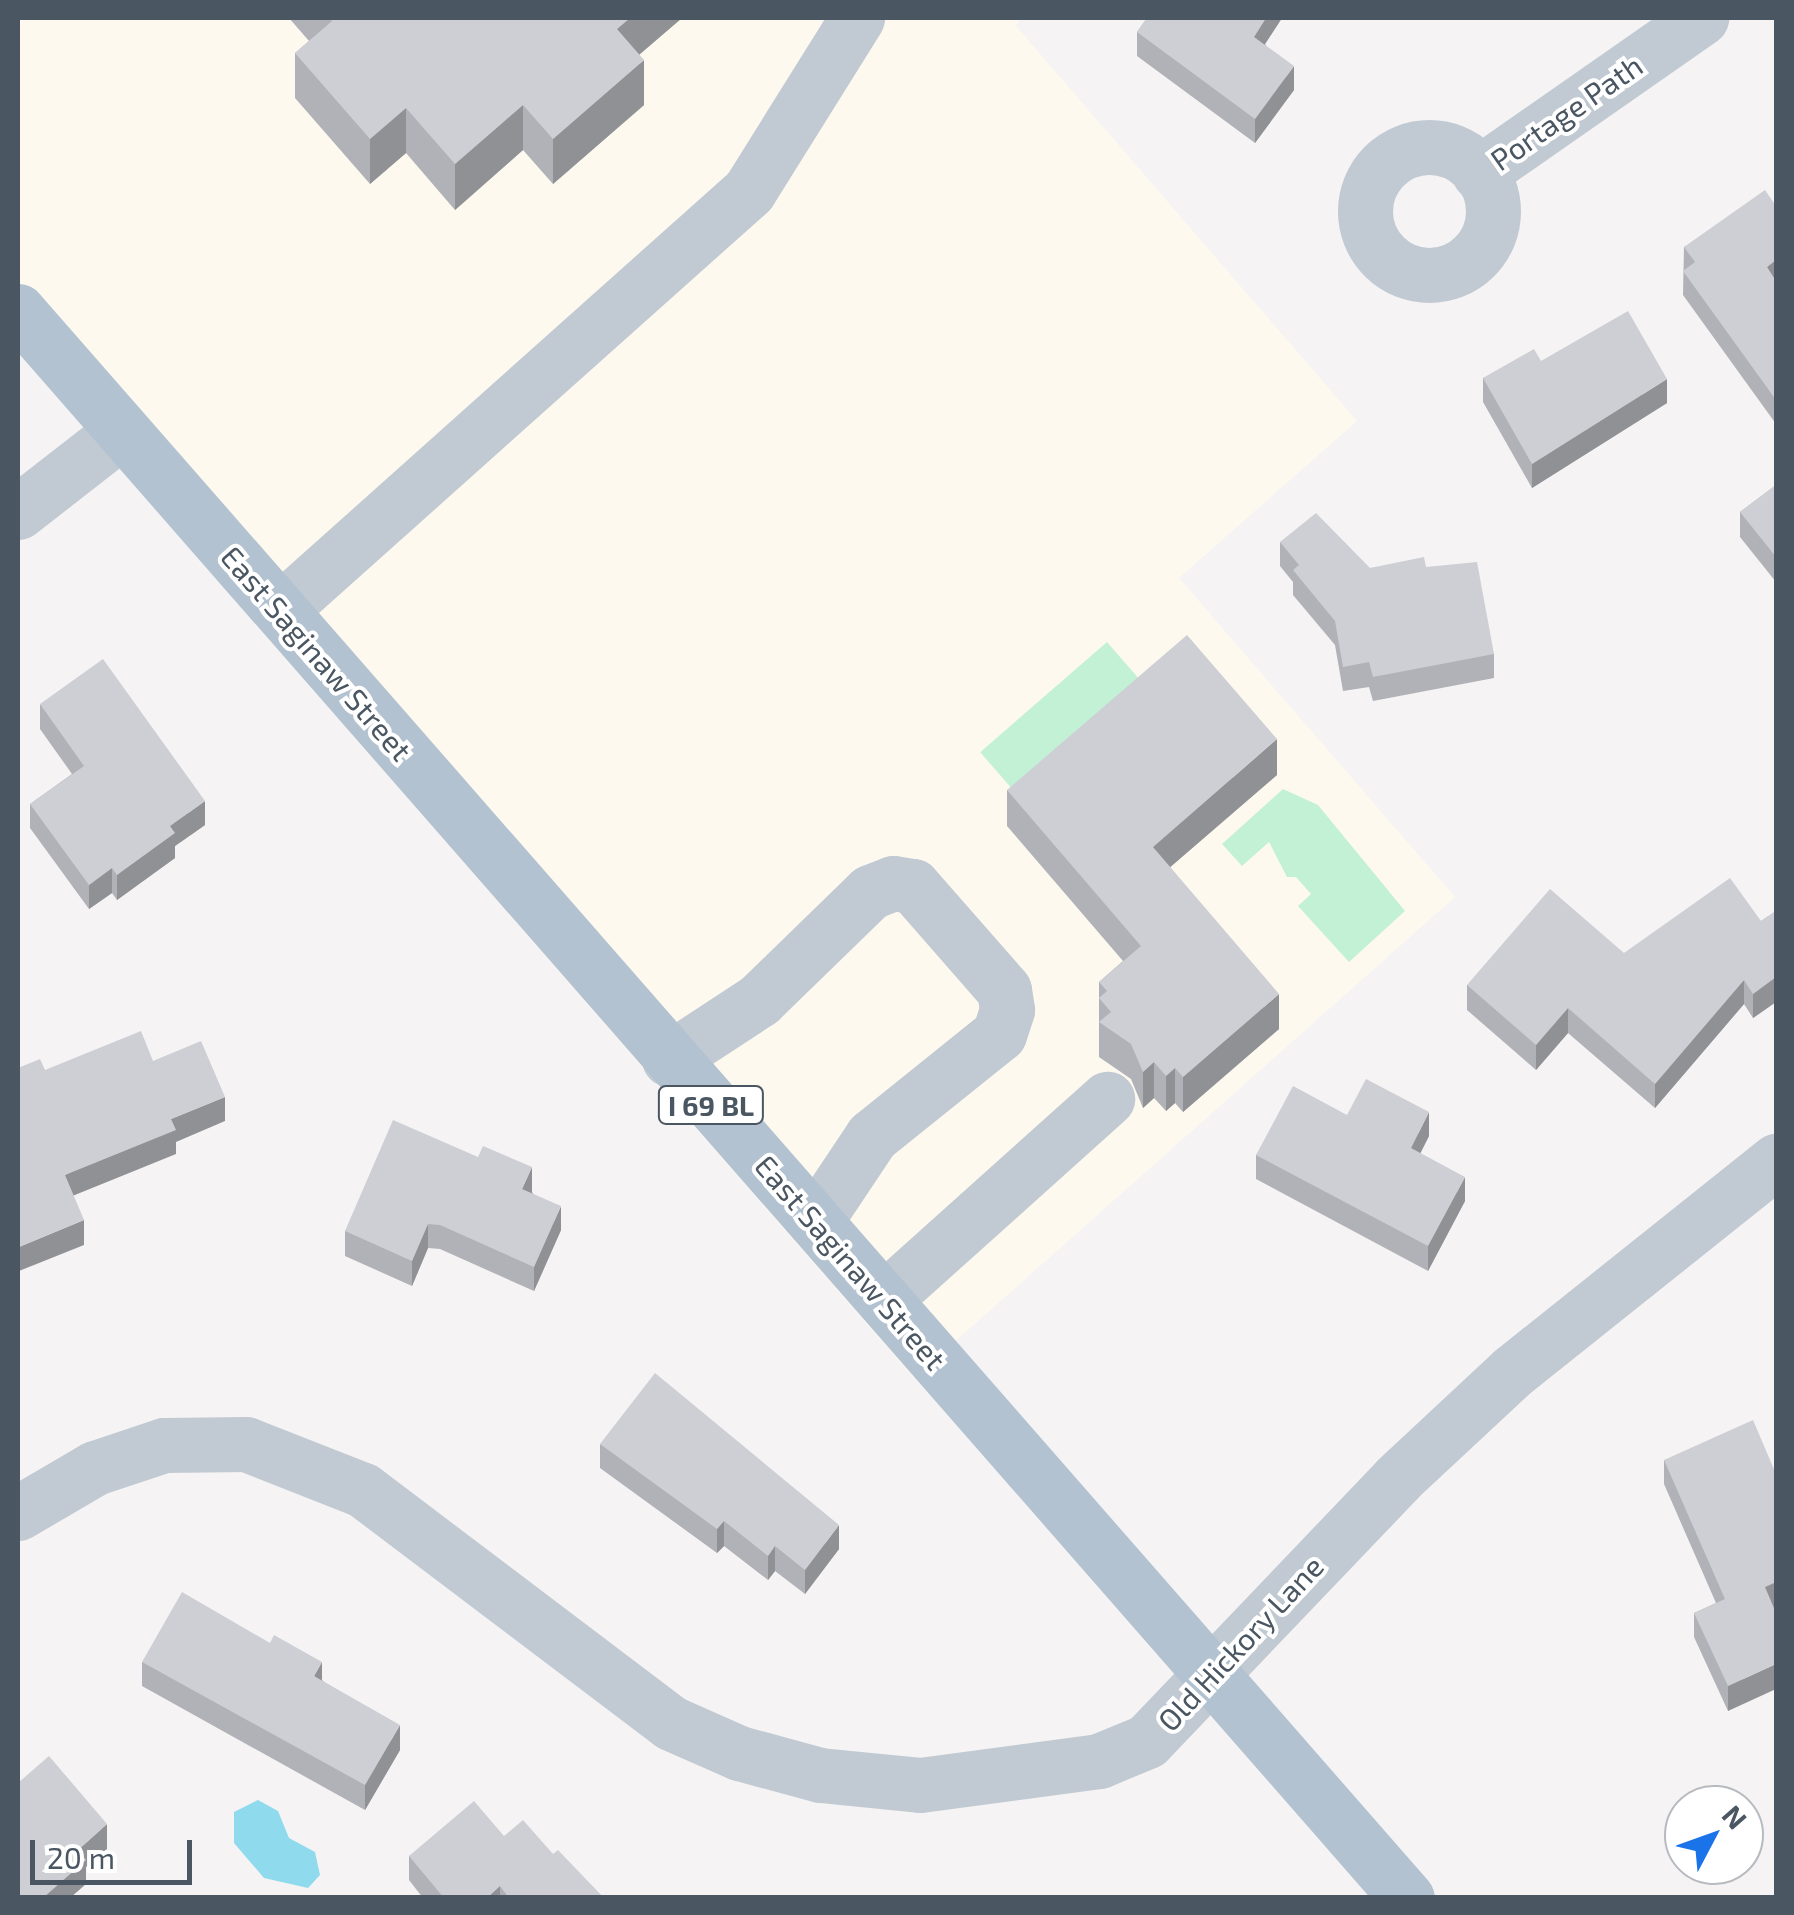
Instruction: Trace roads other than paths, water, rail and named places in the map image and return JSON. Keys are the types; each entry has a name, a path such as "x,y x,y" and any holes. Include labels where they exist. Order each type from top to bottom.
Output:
{"main road":[{"name":"East Saginaw Street","path":"18,310 669,1060 816,1220 1408,1898"}],"street":[{"path":"280,610 749,191 857,18"},
{"name":"Portage Path","path":"1480,173 1701,18"},
{"path":"18,512 122,430"},
{"path":"669,1060 759,1000 870,892 892,882 913,886 1004,990 1007,1010 998,1034 872,1136 816,1220"},
{"path":"884,1299 1107,1099"},
{"name":"Old Hickory Lane","path":"18,1513 95,1468 164,1445 246,1444 363,1490 671,1723 739,1753 820,1775 920,1785 1099,1761 1146,1742 1396,1478 1513,1370 1776,1161"}],"water":[{"path":"258,1800 278,1811 289,1838 315,1852 320,1875 308,1888 264,1878 234,1843 234,1812"}]}
